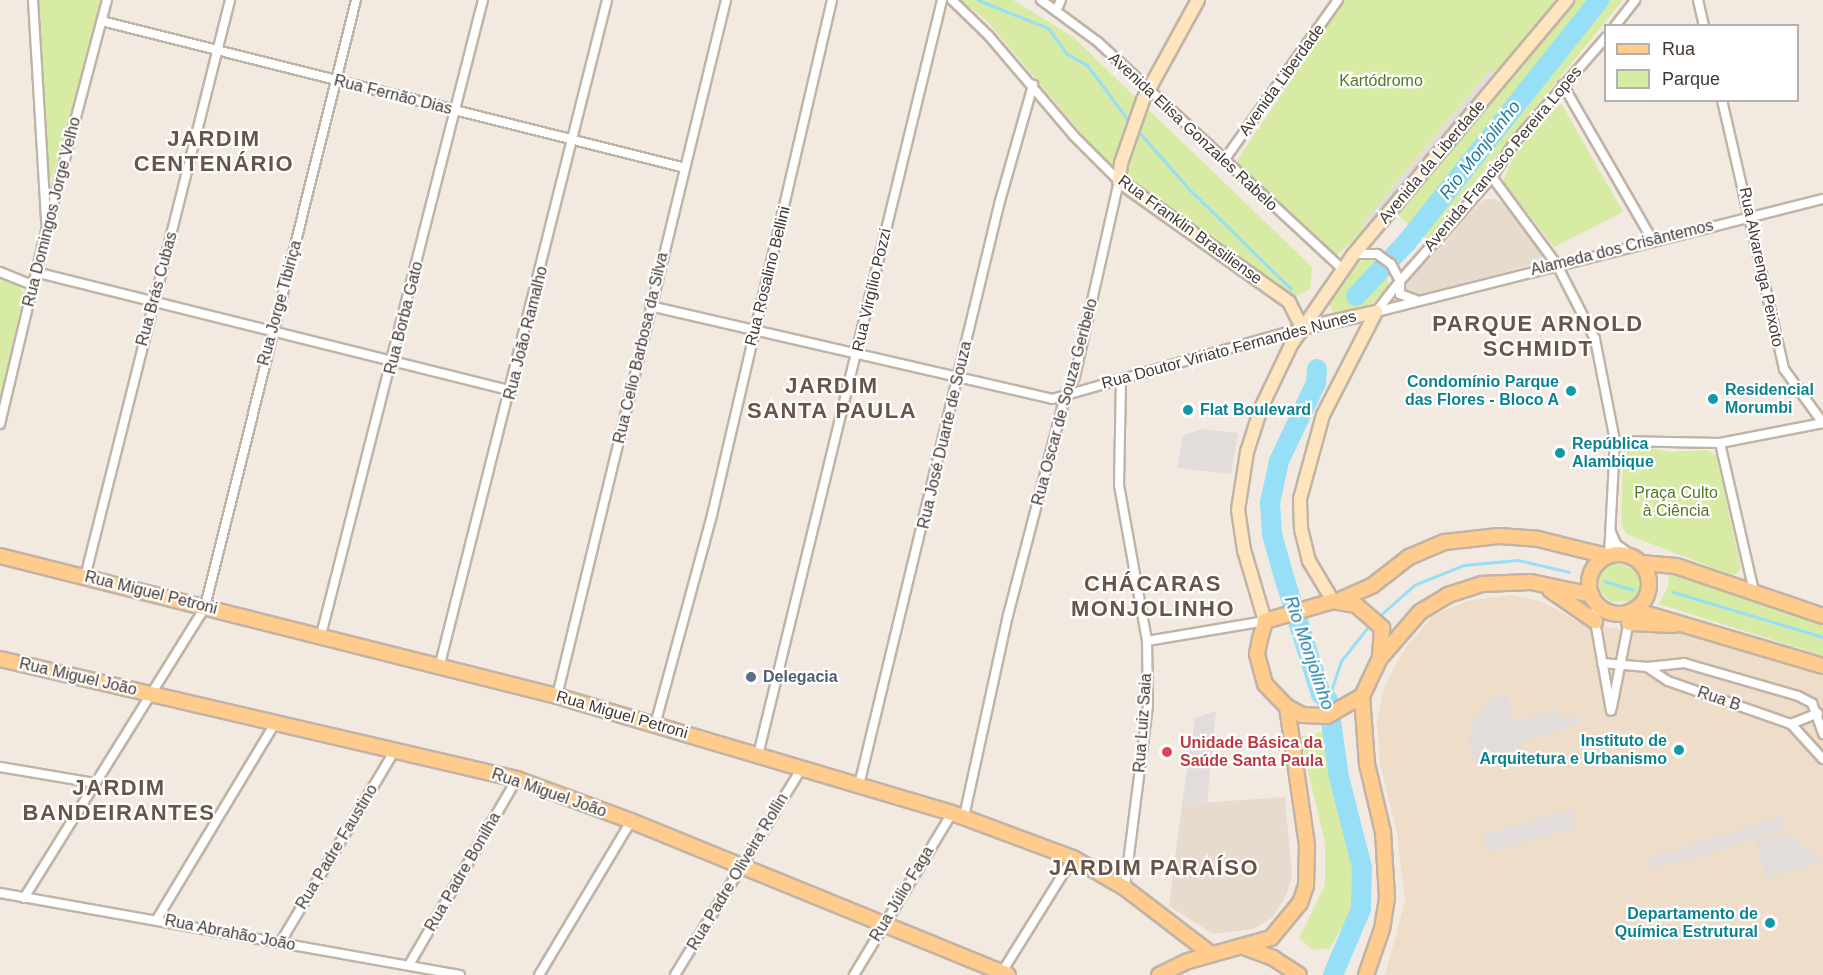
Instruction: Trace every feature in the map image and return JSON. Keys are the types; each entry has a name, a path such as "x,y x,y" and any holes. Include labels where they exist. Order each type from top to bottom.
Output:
{"main road":[{"path":"1823,616 1676,566 1608,556 1538,539 1499,536 1445,542 1409,557 1356,595 1308,606 1272,619 1257,654 1258,667 1265,684 1287,707 1312,717 1341,711 1362,696 1380,658 1420,612 1448,595 1499,582 1541,584 1594,599 1609,612 1683,624 1823,666"},
{"name":"Rua Miguel Petroni","path":"0,556 441,664 758,754 801,769 958,815 1073,858 1125,888 1210,954"},
{"path":"1594,599 1593,568 1608,556"},
{"path":"1631,615 1649,588 1638,560"},
{"path":"1541,584 1595,621"},
{"path":"1333,602 1348,602 1367,611 1382,628 1380,658"},
{"name":"Rua Miguel João","path":"0,659 517,779 631,821 1005,974"},
{"path":"1362,696 1367,764 1383,832 1387,898 1382,929 1366,975"},
{"path":"1159,975 1210,954 1245,948 1278,934 1300,903 1306,886 1307,845 1287,707"},
{"path":"1245,948 1273,958 1299,975"}],"street":[{"path":"33,0 47,227"},
{"name":"Rua Domingos Jorge Velho","path":"0,424 47,227 108,0"},
{"name":"Rua Brás Cubas","path":"85,577 230,0"},
{"name":"Rua Jorge Tibiriça","path":"24,898 205,607 356,0"},
{"name":"Rua Borba Gato","path":"321,635 393,362 483,0"},
{"name":"Rua João Ramalho","path":"441,664 574,140 607,0"},
{"name":"Rua Celio Barbosa da Silva","path":"557,696 726,0"},
{"name":"Rua Rosalino Bellini","path":"655,725 712,515 832,0"},
{"name":"Rua Virgílio Pozzi","path":"758,754 942,0"},
{"name":"Rua Franklin Brasiliense","path":"952,0 1033,85 1074,136 1119,181 1289,302 1302,328"},
{"name":"Avenida Elisa Gonzales Rabelo","path":"1041,0 1077,24 1342,269"},
{"path":"1056,11 1061,0"},
{"name":"Rua Oscar de Souza Geribelo","path":"958,815 1062,408 1070,395 1126,149 1139,109 1198,0"},
{"name":"Avenida Liberdade","path":"1224,159 1338,0"},
{"name":"Avenida da Liberdade","path":"1302,328 1342,269 1358,253 1567,0"},
{"path":"1617,24 1635,0"},
{"path":"1698,0 1704,24"},
{"name":"Rua Fernão Dias","path":"102,21 685,168"},
{"name":"Avenida Francisco Pereira Lopes","path":"1376,312 1400,281 1492,177 1514,143 1604,38"},
{"name":"Rua José Duarte de Souza","path":"859,785 1000,201 1033,85"},
{"path":"1563,85 1652,239"},
{"name":"Rua Alvarenga Peixoto","path":"1722,102 1750,216 1769,314 1784,369 1823,423"},
{"path":"1492,177 1557,265 1595,339 1616,441 1608,556"},
{"name":"Alameda dos Crisântemos","path":"1423,301 1652,239 1823,199"},
{"path":"1358,253 1377,254 1391,264 1400,281 1400,294 1423,301"},
{"path":"0,272 33,285"},
{"path":"36,272 511,391"},
{"name":"Rua Doutor Viriato Fernandes Nunes","path":"650,306 756,328 857,355 1052,399 1302,328 1423,301"},
{"path":"1333,602 1309,561 1301,528 1300,499 1323,415 1376,312"},
{"path":"1147,641 1272,619 1244,550 1238,510 1247,452 1262,408 1302,328"},
{"name":"Rua Luiz Saia","path":"1121,380 1119,485 1147,641 1148,705 1125,888"},
{"path":"1616,441 1720,442 1823,423"},
{"path":"1720,442 1754,591"},
{"path":"1610,529 1616,544 1638,560"},
{"path":"1594,599 1595,621 1611,711 1623,665 1631,615"},
{"name":"Rua B","path":"1602,663 1647,667 1668,681 1791,724 1823,759"},
{"path":"1647,667 1684,663 1798,696 1812,703 1818,713 1823,734"},
{"path":"1791,724 1818,713"},
{"path":"157,919 276,722"},
{"name":"Rua Padre Faustino","path":"280,943 395,750"},
{"path":"1823,751 1823,759"},
{"path":"0,767 95,783"},
{"name":"Rua Padre Oliveira Rollin","path":"675,975 801,769"},
{"name":"Rua Padre Bonilha","path":"409,965 517,779"},
{"name":"Rua Júlio Faga","path":"854,975 884,923 958,815"},
{"path":"539,975 631,821"},
{"path":"1005,974 1073,858"},
{"name":"Rua Abrahão João","path":"0,893 157,919 460,975"}],"shaded area":[{"path":"1491,68 1497,75 1364,231 1363,223"},
{"path":"1484,199 1495,199 1505,205 1543,254 1542,262 1419,295 1404,292 1406,276"},
{"path":"1202,429 1238,433 1231,474 1177,468 1183,435"},
{"path":"1512,595 1543,602 1578,622 1644,633 1652,625 1665,625 1823,674 1823,975 1385,975 1405,902 1397,833 1380,763 1377,721 1385,684 1405,648 1434,615 1467,601"},
{"path":"1506,693 1514,722 1558,709 1561,719 1576,714 1579,724 1520,742 1521,751 1474,764 1469,744 1472,724 1488,702"},
{"path":"1216,711 1207,803 1182,804 1195,718"},
{"path":"1285,797 1292,875 1286,896 1272,918 1254,929 1213,934 1169,906 1182,804"},
{"path":"1572,809 1577,828 1490,852 1487,848 1483,835"},
{"path":"1783,816 1787,829 1653,870 1649,857"},
{"path":"1785,833 1823,861 1766,879 1756,841"}],"green space":[{"path":"39,0 103,0 52,178 46,175"},
{"path":"961,0 1013,0 1073,37 1312,267 1310,289 1295,297 1107,164 988,22"},
{"name":"Kartódromo","path":"1345,0 1558,0 1497,75 1491,68 1363,223 1364,231 1336,256 1326,252 1240,167 1237,160"},
{"path":"1573,0 1623,0 1427,241 1397,214"},
{"path":"1561,103 1623,212 1554,247 1503,181 1515,153"},
{"path":"1365,259 1376,260 1386,268 1389,287 1369,306 1335,316 1328,303 1352,269"},
{"path":"0,276 17,283 24,294 0,397"},
{"name":"Praça Culto à Ciência","path":"1632,444 1669,452 1708,450 1716,455 1741,567 1738,573 1732,575 1626,534 1621,524 1623,452"},
{"path":"1609,563 1624,564 1639,574 1639,592 1630,601 1611,602 1599,591 1597,573"},
{"path":"1669,570 1823,619 1823,656 1659,604 1668,587"},
{"path":"1325,731 1354,864 1353,908 1330,948 1313,950 1299,938 1325,885 1325,843 1300,737"}],"waterway":[{"path":"978,0 1048,28 1067,54 1087,65 1130,123"},
{"name":"Rio Monjolinho","path":"1356,296 1406,243 1599,0"},
{"path":"1137,130 1190,190 1291,289"},
{"name":"Rio Monjolinho","path":"1317,369 1316,383 1279,461 1270,503 1272,534 1284,577 1321,694 1328,700 1339,777 1362,867 1361,909 1333,975"},
{"path":"1376,619 1414,585 1464,565 1518,560 1569,572"},
{"path":"1604,581 1633,590"},
{"path":"1673,592 1823,637"},
{"path":"1328,700 1341,661 1371,623"}],"place":[{"name":"Condomínio Parque das Flores - Bloco A","path":"1571,391"},
{"name":"Residencial Morumbi","path":"1713,399"},
{"name":"Flat Boulevard","path":"1188,410"},
{"name":"República Alambique","path":"1560,453"},
{"name":"Delegacia","path":"751,677"},
{"name":"Instituto de Arquitetura e Urbanismo","path":"1679,750"},
{"name":"Unidade Básica da Saúde Santa Paula","path":"1167,752"},
{"name":"Departamento de Química Estrutural","path":"1770,923"}],"district":[{"name":"JARDIM CENTENÁRIO","path":"214,150"},
{"name":"PARQUE ARNOLD SCHMIDT","path":"1538,336"},
{"name":"JARDIM SANTA PAULA","path":"832,398"},
{"name":"CHÁCARAS MONJOLINHO","path":"1153,596"},
{"name":"JARDIM BANDEIRANTES","path":"119,800"},
{"name":"JARDIM PARAÍSO","path":"1154,868"}]}
